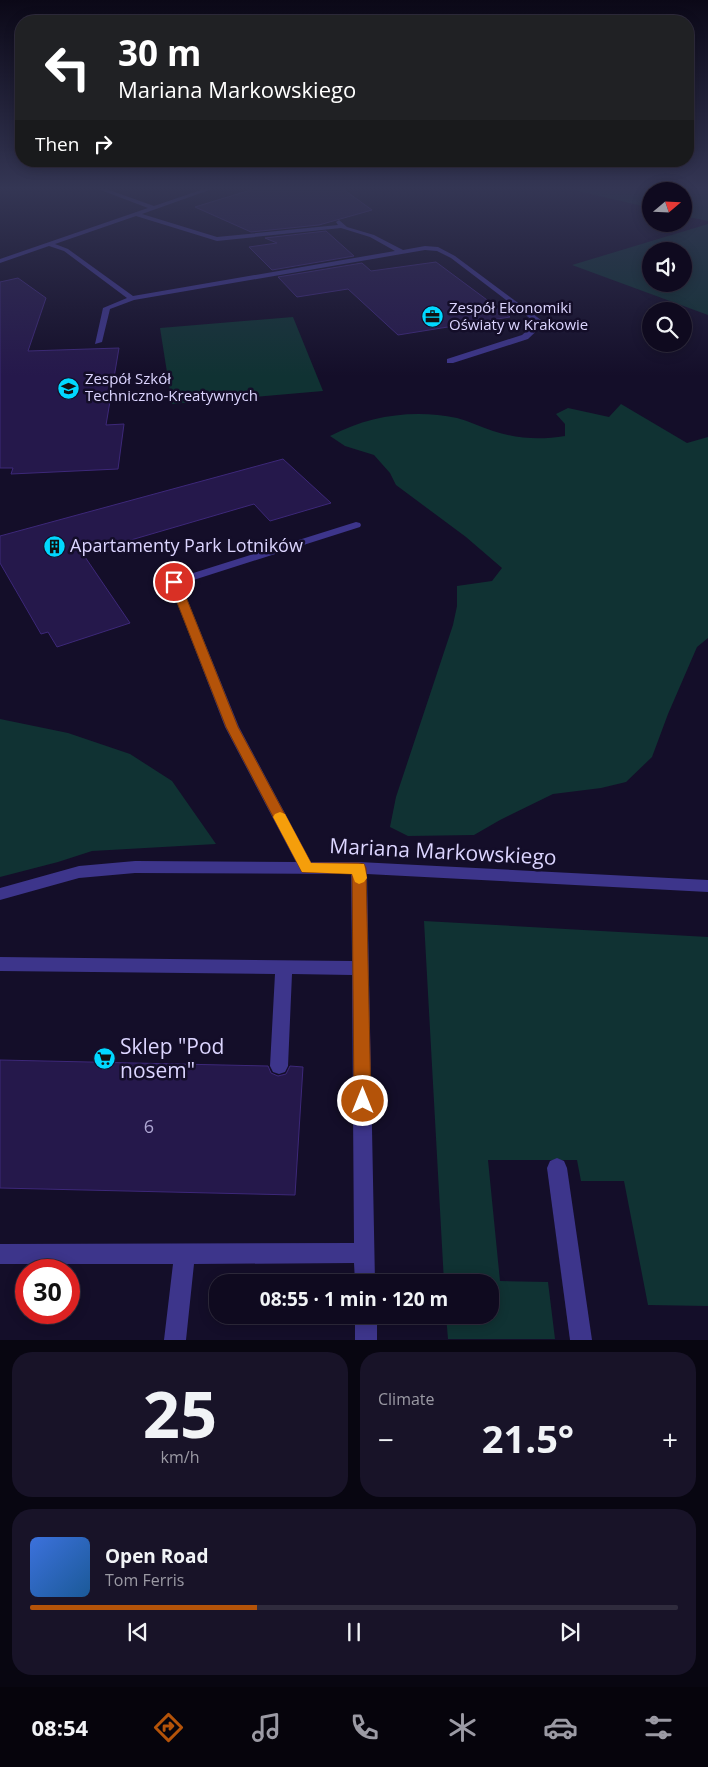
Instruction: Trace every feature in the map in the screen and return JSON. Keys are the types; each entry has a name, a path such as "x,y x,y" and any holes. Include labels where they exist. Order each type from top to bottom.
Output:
{"street":[{"path":"0,261 27,252"},
{"path":"68,252 132,298"},
{"path":"98,342 107,308 132,298 402,252"},
{"path":"443,252 453,257 540,323 525,337 450,361"},
{"path":"307,868 232,727 174,582 356,526"},
{"name":"Mariana Markowskiego","path":"0,894 79,872 135,867 359,868 708,886"},
{"path":"359,868 365,1274"},
{"path":"0,964 361,968"},
{"path":"279,1066 284,967"},
{"path":"557,1168 581,1340"},
{"path":"175,1340 185,1253"},
{"path":"0,1254 365,1253"},
{"path":"366,1324 366,1340"}],"green space":[{"path":"617,252 642,252 642,291 572,265"},
{"path":"692,252 708,252 708,315 692,309 692,302 673,302 645,292 692,292"},
{"path":"293,317 323,391 172,404 160,328"},
{"path":"621,404 687,443 708,437 708,638 697,647 652,757 626,782 601,788 553,794 474,835 408,836 390,827 396,797 453,625 457,606 457,586 492,581 502,568 466,537 396,485 390,473 374,455 345,446 330,436 376,419 408,414 425,414 457,418 511,436 529,438 556,437 565,436 565,424 556,414 568,408 609,417"},
{"path":"0,719 68,733 130,754 172,781 216,844 92,851 0,877"},
{"path":"424,921 708,937 708,1306 648,1305 624,1181 581,1181 577,1160 488,1160 500,1281 548,1282 555,1339 448,1339 447,1324 499,1324 499,1274 444,1274"}],"building":[{"path":"254,252 349,252 354,256 272,270"},
{"path":"436,262 510,317 398,335 348,289 297,297 278,277 362,263 371,271"},
{"name":"Zespół Szkół Techniczno-Kreatywnych","path":"18,278 46,298 28,351 119,348 106,425 124,424 118,469 11,474 13,468 0,468 0,282"},
{"name":"Apartamenty Park Lotników","path":"283,459 331,503 270,521 254,504 83,554 130,623 57,647 48,632 41,634 0,563 0,536"},
{"path":"0,1060 268,1066 271,1073 278,1076 286,1074 290,1066 303,1067 295,1195 0,1188"}],"slow traffic":[{"path":"280,817 307,868 359,868 359,878"}],"place":[{"name":"Zespół Ekonomiki Oświaty w Krakowie","path":"433,317"},
{"name":"Zespół Szkół Techniczno-Kreatywnych","path":"69,388"},
{"name":"Apartamenty Park Lotników","path":"54,546"},
{"name":"Sklep \"Pod nosem\"","path":"104,1059"}],"route":[{"path":"174,582 232,727 307,868 359,868 363,1101"}]}
